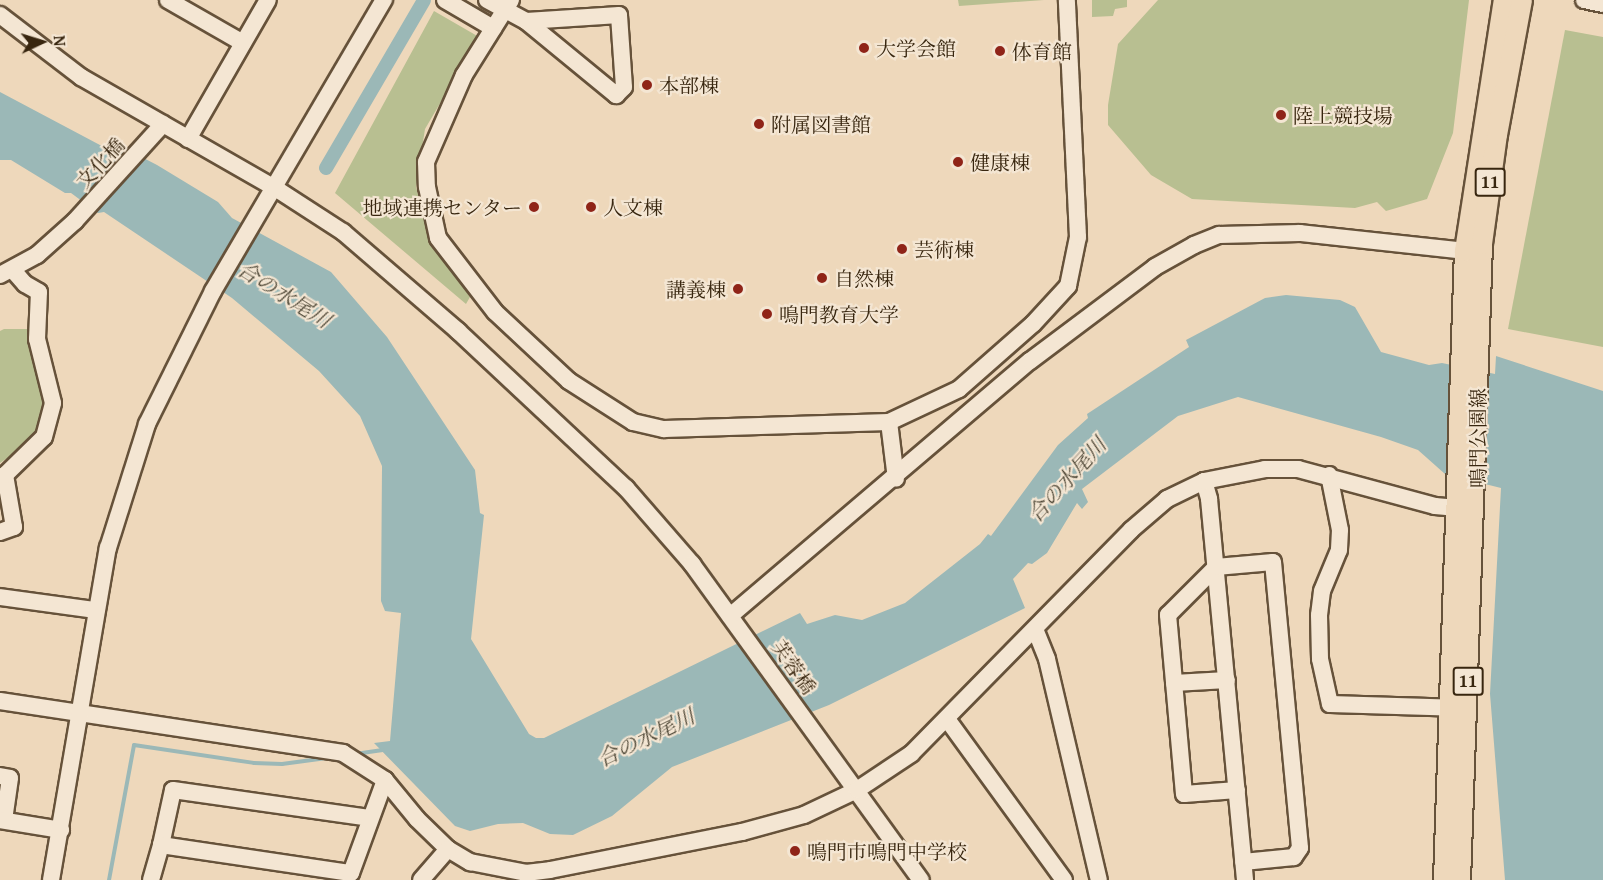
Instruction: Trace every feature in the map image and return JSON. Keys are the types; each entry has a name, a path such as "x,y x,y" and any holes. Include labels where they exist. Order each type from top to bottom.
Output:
{"main road":[{"name":"鳴門公園線","path":"1460,880 1459,708 1468,482 1469,362 1465,251 1504,0"},
{"name":"鳴門公園線","path":"1469,362 1497,135 1522,0"},
{"name":"鳴門公園線","path":"1444,880 1459,708"}],"street":[{"path":"168,0 243,43"},
{"path":"188,139 268,0"},
{"path":"51,880 82,713 95,610 124,489 147,424 213,291 384,0"},
{"path":"445,0 493,28"},
{"path":"487,0 508,5 526,21 616,95 624,87 618,15 526,21"},
{"path":"508,5 464,75 426,162 438,238 495,312 569,381 633,422 664,429 889,422 959,389 1034,324 1068,286 1078,237 1067,0"},
{"path":"1584,0 1603,4"},
{"name":"芙蓉橋","path":"0,15 81,77 275,188 343,232 404,283 626,488 692,564 747,637 921,880"},
{"name":"文化橋","path":"7,273 37,255 86,209 163,124"},
{"path":"730,616 896,479 1030,361 1155,267 1194,244 1219,235 1300,233 1465,251"},
{"path":"0,532 14,526 5,475 44,437 53,403 37,339 39,292 7,273"},
{"path":"889,422 896,479"},
{"path":"0,701 316,746 343,753 385,780 448,849 470,862 526,877 742,832 804,815 857,790 911,754 1131,530 1167,500 1204,481 1265,469 1298,469 1435,506 1467,509"},
{"path":"1329,476 1340,530 1339,549 1322,591 1319,615 1320,659 1330,704 1459,708"},
{"path":"1204,481 1209,499 1216,567 1245,880"},
{"path":"1237,790 1184,794 1168,615 1216,567 1273,562 1300,849 1294,857 1243,862"},
{"path":"0,597 95,610"},
{"path":"1035,628 1047,659 1099,880"},
{"path":"1174,683 1227,680"},
{"path":"947,719 1064,880"},
{"path":"0,776 10,778 2,820 61,830"},
{"path":"161,845 351,873 369,818 385,780"},
{"path":"151,880 173,790 369,818"},
{"path":"422,880 448,849"}],"green space":[{"path":"958,0 1044,0 959,6"},
{"path":"1092,0 1127,0 1127,7 1115,9 1113,16 1092,17"},
{"name":"陸上競技場","path":"1158,0 1469,0 1453,133 1427,199 1386,211 1377,202 1355,208 1192,199 1151,175 1108,125 1108,105 1118,44"},
{"path":"434,11 479,37 425,129 416,187 431,240 470,297 466,304 335,193"},
{"path":"1565,30 1603,37 1603,347 1508,329"},
{"path":"34,329 47,386 37,438 0,463 0,331"}],"water":[{"name":"合の水尾川","path":"0,92 115,153 128,150 157,165 218,202 232,218 331,272 387,337 475,470 480,513 484,515 471,639 529,734 536,738 544,738 800,613 807,624 835,615 862,620 905,603 980,544 988,534 991,536 1058,445 1088,418 1087,414 1189,347 1186,340 1265,298 1286,295 1340,300 1355,307 1381,352 1429,365 1442,363 1495,374 1496,356 1603,391 1603,880 1505,880 1490,694 1501,488 1445,474 1418,450 1381,437 1238,397 1178,416 1082,489 1088,502 1082,509 1077,503 1047,553 1032,564 1028,563 1013,579 1025,608 829,705 672,767 612,816 573,835 550,834 523,823 498,824 470,831 455,826 374,743 390,741 401,613 385,611 381,601 382,466 360,416 319,371 232,298 104,212 98,213 71,193 65,193 11,160 0,160"}],"waterway":[{"path":"326,168 424,0"},
{"path":"109,880 134,745 254,763 282,764 327,758"},
{"path":"355,754 383,750"}],"place":[{"name":"大学会館","path":"864,48"},
{"name":"体育館","path":"1000,51"},
{"name":"本部棟","path":"647,85"},
{"name":"陸上競技場","path":"1281,115"},
{"name":"附属図書館","path":"759,124"},
{"name":"健康棟","path":"958,162"},
{"name":"地域連携センター","path":"534,207"},
{"name":"人文棟","path":"591,207"},
{"name":"芸術棟","path":"902,249"},
{"name":"自然棟","path":"822,278"},
{"name":"講義棟","path":"738,289"},
{"name":"鳴門教育大学","path":"767,314"},
{"name":"鳴門市鳴門中学校","path":"795,851"}]}
